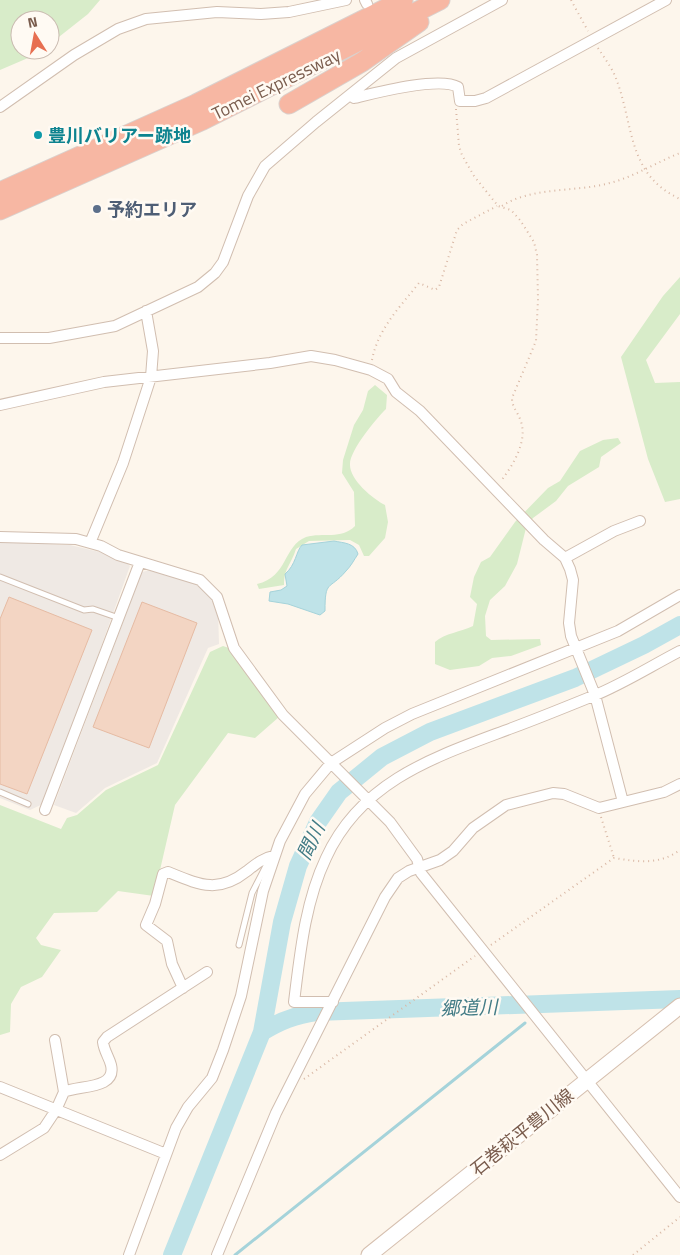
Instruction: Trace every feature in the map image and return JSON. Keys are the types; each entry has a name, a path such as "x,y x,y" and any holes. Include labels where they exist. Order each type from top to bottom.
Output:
{"highway":[{"name":"Tomei Expressway","path":"0,192 196,104 403,0"},
{"name":"Tomei Expressway","path":"0,210 203,120 440,0"},
{"path":"288,104 362,62 450,0"}],"main road":[{"name":"石巻萩平豊川線","path":"369,1255 678,1008"}],"street":[{"path":"0,107 74,55 118,29 146,19 227,12 261,14 289,12 346,0"},
{"path":"0,338 49,338 114,326 198,286 215,273 223,262 248,196 265,166 350,95 394,54 502,0"},
{"path":"350,95 354,98 404,86 442,83 458,87 460,101 475,101 486,98 666,0"},
{"path":"90,543 123,463 151,377 153,344 146,311"},
{"path":"0,405 104,382 311,356 335,360 370,370 388,379 396,392 420,411 544,540 565,558 573,580 569,623 576,651 594,693 624,802"},
{"path":"565,558 614,531 640,521"},
{"path":"0,537 61,538 90,543 118,555 200,580 210,588 217,597 234,648 283,715 390,822 417,859 421,873 680,1197"},
{"path":"45,810 140,562"},
{"path":"129,1255 176,1128 188,1108 212,1078 223,1050 241,996 271,856 305,794 332,764 385,728 412,714 576,651 618,631 680,595"},
{"path":"332,1003 294,1002 307,917 326,858 350,820 367,800 428,760 594,693 680,651"},
{"path":"217,1255 287,1092 385,896 398,878 419,867 440,860 453,851 483,819 506,805 520,800 553,793 564,794 599,808 664,792 680,784"},
{"path":"183,988 172,964 167,941 146,925 155,904 163,874 168,872 188,880 216,886 227,885 271,856"},
{"path":"64,1092 103,1083 109,1078 112,1073 111,1065 103,1042 107,1037 207,972"},
{"path":"0,1155 44,1128 56,1110 64,1092 55,1040"},
{"path":"0,1087 166,1154"}],"lane":[{"path":"0,577 84,610 93,609 118,618"},
{"path":"0,792 28,804"},
{"path":"240,945 252,893 271,856"}],"path":[{"path":"571,0 617,81 643,169 671,195 680,199"},
{"path":"460,101 456,110 459,146 474,176 498,206"},
{"path":"502,206 509,201 526,197 577,187 604,185 624,179 680,153"},
{"path":"370,370 375,344 382,330 419,283 435,290 439,287 457,230 463,224 498,206 502,206 515,215 534,242 537,255 538,315 536,341 512,398 512,405 521,420 523,430 521,444 508,472 495,489"},
{"path":"599,808 614,858"},
{"path":"287,1092 386,1019 614,858 642,862 658,861 670,857 680,850"},
{"path":"633,1255 680,1217"}],"shaded area":[{"path":"0,542 70,545 108,554 125,561 130,566 45,803 30,810 0,798"},
{"path":"154,569 201,585 213,597 218,610 219,644 208,648 157,763 105,788 76,813 54,805 142,572"}],"green space":[{"path":"0,0 100,0 88,14 60,36 60,10 10,10 10,60 23,60 0,70"},
{"path":"680,277 680,314 646,360 655,383 680,382 680,499 665,502 648,459 621,357 663,296"},
{"path":"375,385 387,395 386,409 358,444 350,465 351,471 358,483 369,494 385,505 388,522 385,538 369,556 364,556 359,545 350,540 309,541 296,549 286,570 284,585 259,589 257,584 274,575 299,541 306,537 344,533 355,526 354,492 342,473 343,460 354,425 363,410 368,391"},
{"path":"618,438 621,443 601,457 599,467 568,486 556,501 533,518 526,528 517,564 505,586 490,600 485,616 486,636 491,640 540,639 541,645 511,656 492,658 479,666 450,670 435,664 435,642 443,637 473,626 477,604 470,597 474,577 481,562 490,557 515,522 548,488 560,481 580,451 603,440"},
{"path":"223,646 232,649 279,717 255,738 228,733 175,805 154,896 118,891 97,912 54,913 36,938 41,945 61,950 42,977 21,987 11,1004 10,1032 0,1035 0,805 61,829 67,818 77,815 106,790 158,765 210,652"}],"water":[{"path":"334,541 352,546 357,550 358,554 348,569 329,586 326,594 325,611 320,615 288,604 269,601 270,592 281,590 287,586 285,574 291,567 302,545"}],"building":[{"path":"9,597 92,630 27,794 0,784 0,619"},
{"path":"142,602 197,623 149,748 93,727"}],"waterway":[{"name":"間川","path":"172,1255 262,1032 282,922 298,866 318,822 339,792 382,757 430,732 575,678 644,645 680,625"},
{"name":"郷道川","path":"262,1032 288,1019 316,1012 680,999"},
{"path":"235,1255 525,1023"}],"place":[{"name":"豊川バリアー跡地","path":"38,135"},
{"name":"予約エリア","path":"97,209"}]}
